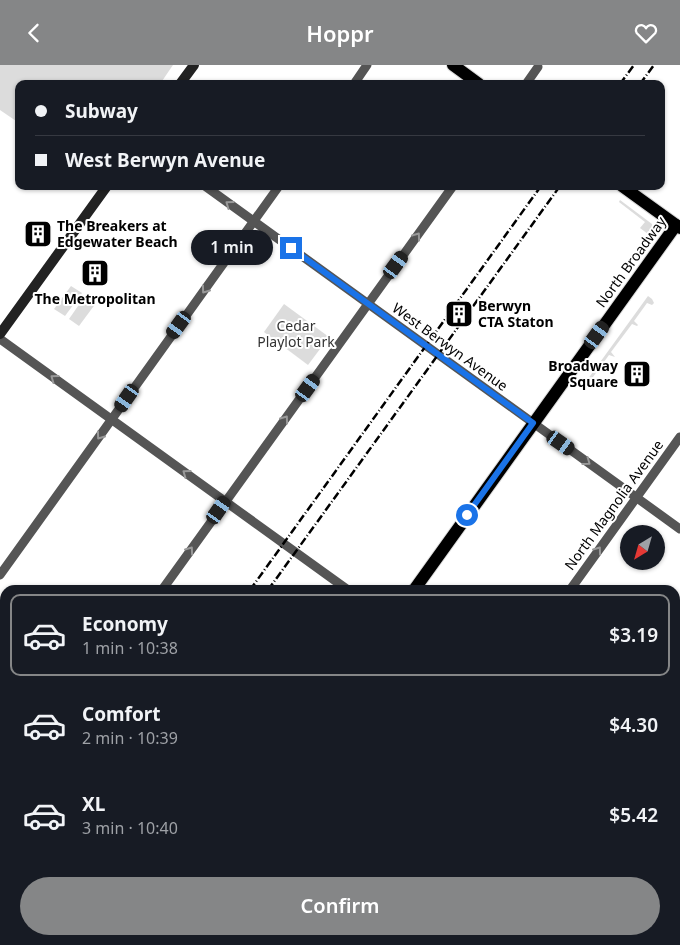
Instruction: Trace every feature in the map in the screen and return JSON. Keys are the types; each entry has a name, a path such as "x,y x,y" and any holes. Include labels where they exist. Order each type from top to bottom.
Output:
{"main road":[{"path":"183,80 194,65"},
{"path":"453,65 474,80"},
{"path":"0,333 104,190"},
{"path":"628,190 679,225"},
{"name":"North Broadway","path":"418,585 533,423 679,225"}],"street":[{"path":"357,80 367,65"},
{"path":"529,80 538,67"},
{"name":"West Berwyn Avenue","path":"210,190 680,529"},
{"path":"0,575 277,190"},
{"path":"166,585 450,190"},
{"path":"0,339 341,585"},
{"name":"North Magnolia Avenue","path":"574,585 680,437"}],"green space":[{"path":"0,65 173,65 163,80 15,80 15,120 0,110"},
{"path":"620,200 652,224 653,227 648,234 640,228 645,222 619,202"},
{"path":"71,286 82,293 65,316 54,309"},
{"path":"85,296 96,303 79,326 69,319"},
{"path":"648,296 654,303 652,305 647,303 634,321 638,325 632,324 611,352 615,357 609,355 590,381 594,384 591,388 585,383"},
{"name":"Cedar Playlot Park","path":"284,304 329,337 308,365 264,332"}],"railway":[{"path":"623,80 634,65"},
{"path":"643,80 654,65"},
{"path":"254,585 538,190"},
{"path":"272,585 557,190"}],"place":[{"name":"The Breakers at Edgewater Beach","path":"38,234"},
{"name":"The Metropolitan","path":"95,273"},
{"name":"Berwyn CTA Staton","path":"459,314"},
{"name":"Broadway Square","path":"637,374"}],"route":[{"path":"291,248 533,423 467,515"}]}
